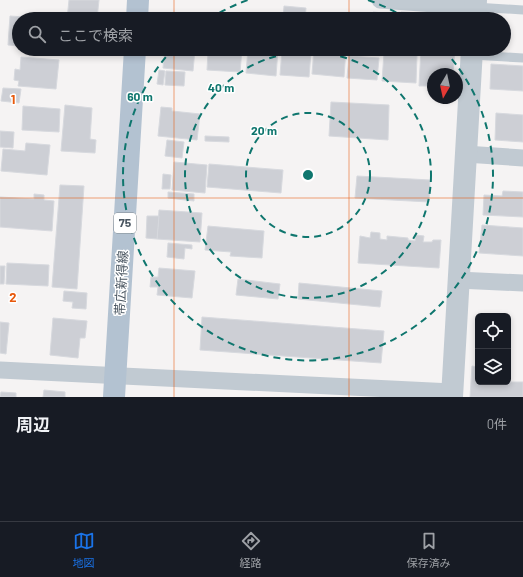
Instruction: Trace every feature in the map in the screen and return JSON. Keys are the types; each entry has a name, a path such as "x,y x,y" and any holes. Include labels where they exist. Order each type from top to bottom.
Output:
{"main road":[{"path":"137,12 138,0"},
{"name":"帯広新得線","path":"114,397 135,56"}],"street":[{"path":"380,0 475,9"},
{"path":"0,370 116,374 452,394 472,56"},
{"path":"465,154 523,158"},
{"path":"458,280 523,283"}],"lane":[{"path":"475,9 523,10"},
{"path":"506,56 523,58"}],"building":[{"path":"69,0 99,0 98,12 68,12"},
{"path":"284,6 306,8 306,12 284,12"},
{"path":"10,16 12,16 12,45 8,45"},
{"path":"164,56 194,56 193,71 163,68"},
{"path":"208,56 241,56 240,72 207,70"},
{"path":"247,56 277,56 276,76 246,73"},
{"path":"282,56 311,56 309,77 280,75"},
{"path":"313,56 346,56 344,77 312,74"},
{"path":"349,56 379,58 377,80 347,78"},
{"path":"384,56 417,56 416,83 382,81"},
{"path":"421,56 454,56 453,68 427,68 427,86 419,86"},
{"path":"21,57 59,60 56,89 18,86 19,81 14,80 15,69 20,70"},
{"path":"491,64 523,66 523,91 490,89"},
{"path":"159,70 165,71 163,85 157,84"},
{"path":"166,71 185,72 184,86 165,85"},
{"path":"3,88 21,89 19,103 1,101"},
{"path":"331,102 389,105 388,140 329,136"},
{"path":"65,105 92,108 90,139 96,140 95,153 61,151"},
{"path":"23,106 60,109 59,132 22,130"},
{"path":"161,107 172,108 172,111 200,114 197,140 158,136"},
{"path":"496,113 523,115 523,142 495,140"},
{"path":"0,131 14,132 13,148 0,147"},
{"path":"205,136 229,137 229,142 205,141"},
{"path":"167,140 184,142 182,158 165,156"},
{"path":"26,143 50,145 47,175 1,171 3,149 25,151"},
{"path":"174,162 207,165 205,193 172,190"},
{"path":"209,164 283,170 281,193 207,187"},
{"path":"163,174 171,175 170,189 162,189"},
{"path":"357,176 430,180 429,202 355,198"},
{"path":"60,185 84,186 77,289 52,287"},
{"path":"503,191 523,192 523,217 483,215 484,195 502,196"},
{"path":"168,192 194,194 194,201 168,198"},
{"path":"34,194 44,195 44,200 54,201 52,231 0,227 0,197 34,199"},
{"path":"159,210 202,213 200,242 157,239"},
{"path":"147,216 159,216 157,239 146,238"},
{"path":"482,225 523,228 523,256 479,253"},
{"path":"208,226 264,231 262,258 230,256 231,252 205,250"},
{"path":"371,232 380,233 380,239 387,240 387,236 408,238 408,240 415,241 416,235 424,236 423,242 441,240 439,268 358,263 360,236 370,238"},
{"path":"168,243 192,245 192,249 185,248 184,259 167,257"},
{"path":"7,263 49,265 48,286 6,284"},
{"path":"0,266 5,266 4,284 0,284"},
{"path":"159,268 195,271 192,298 157,295 158,287 150,287 151,277 158,277"},
{"path":"238,279 280,284 278,299 236,295"},
{"path":"299,283 382,291 380,307 298,299"},
{"path":"64,291 87,293 86,309 72,308 73,302 63,301"},
{"path":"202,317 384,331 381,363 200,350"},
{"path":"53,318 87,321 85,338 80,338 78,358 50,355"},
{"path":"0,322 9,323 6,354 0,353"},
{"path":"472,366 475,366 475,385 511,385 511,382 523,382 523,397 470,397"},
{"path":"44,390 65,392 65,397 43,397"},
{"path":"1,392 16,393 16,397 0,397"}]}
